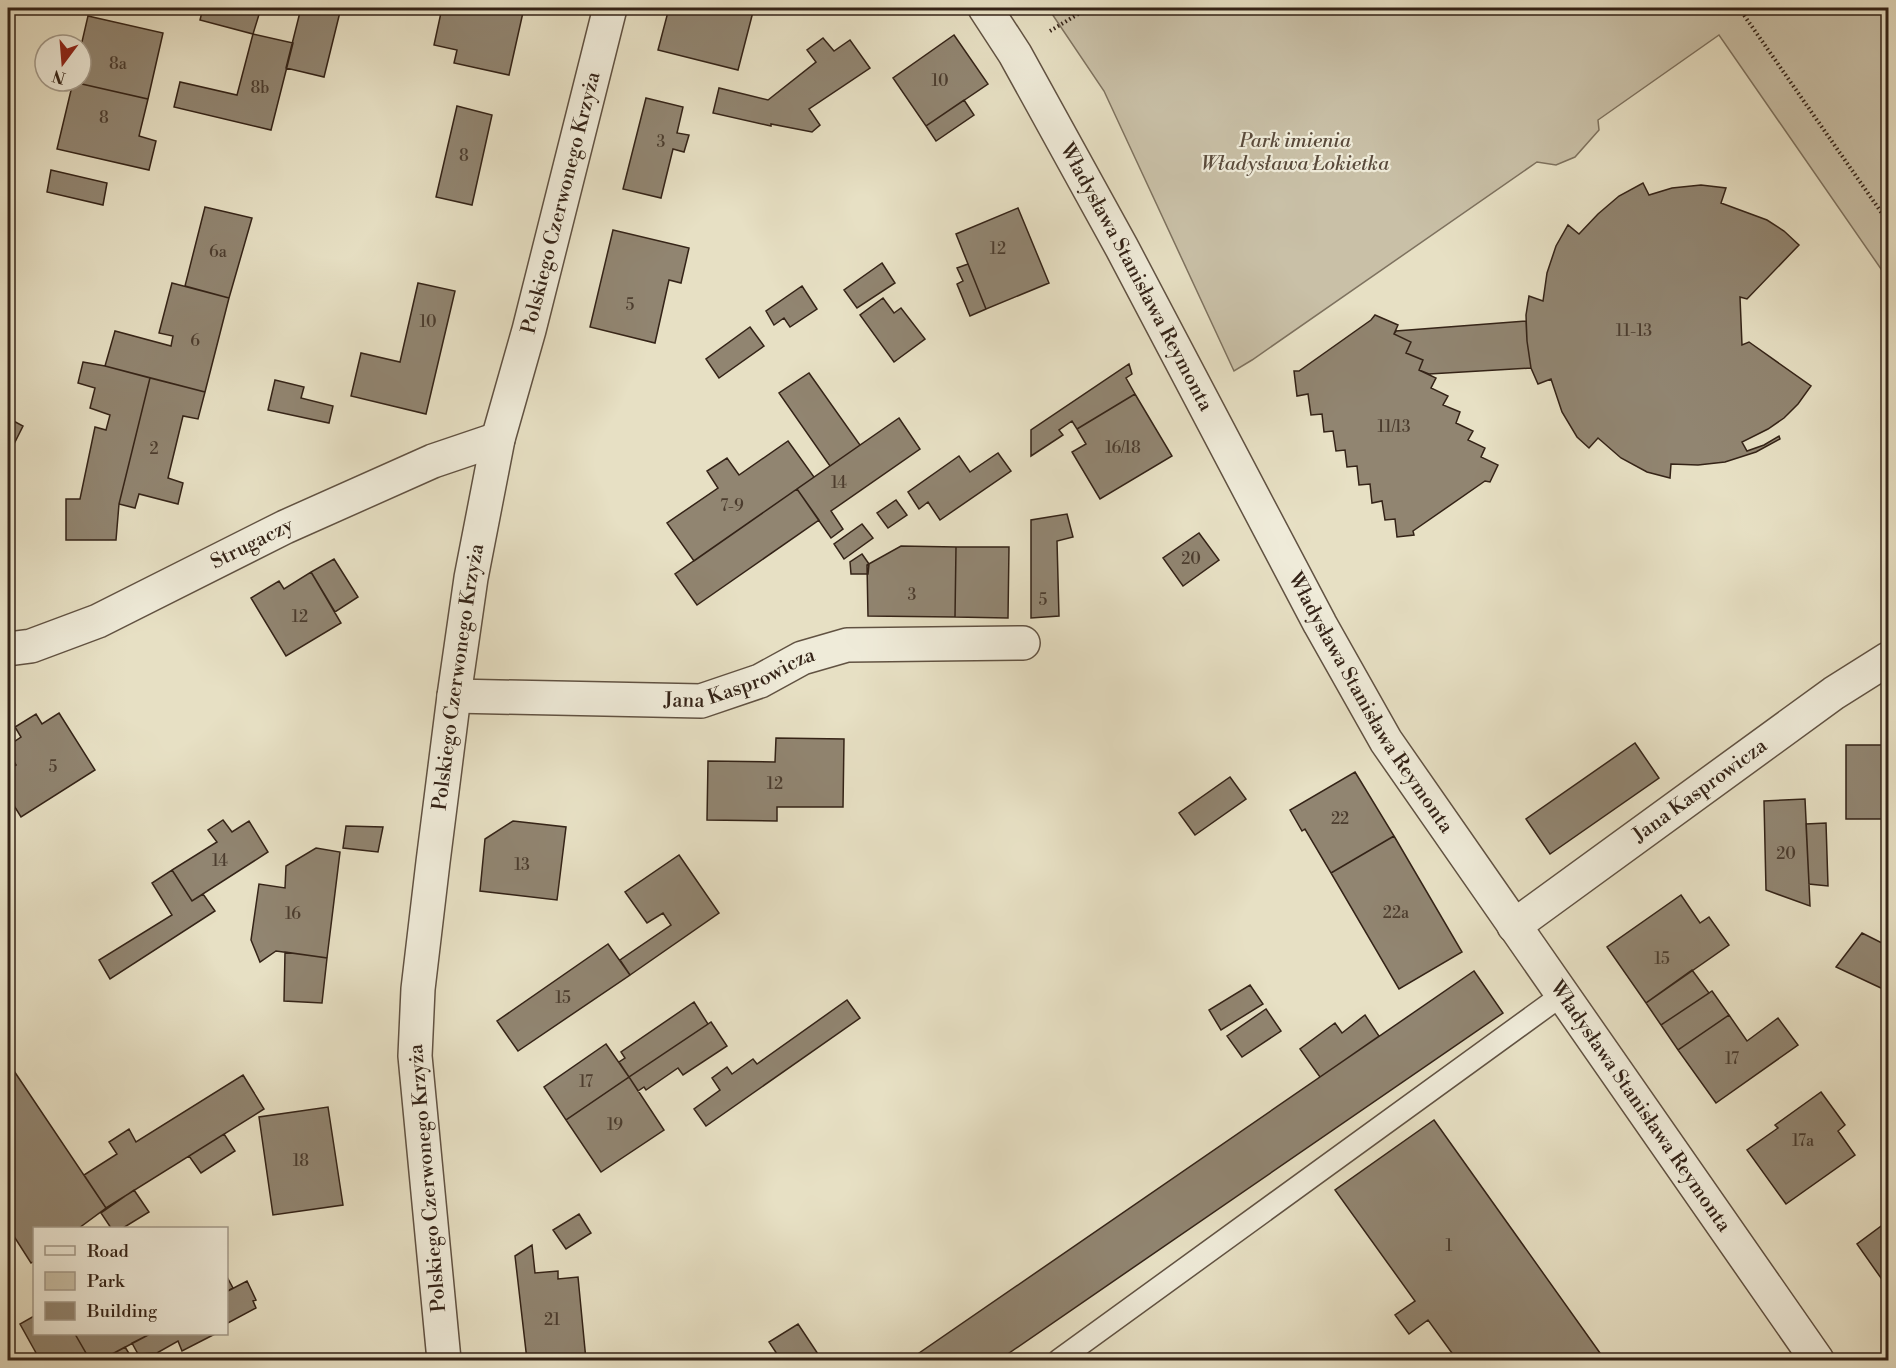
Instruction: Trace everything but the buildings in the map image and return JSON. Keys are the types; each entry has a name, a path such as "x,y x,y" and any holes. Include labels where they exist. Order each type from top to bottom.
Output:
{"street":[{"name":"Polskiego Czerwonego Krzyża","path":"444,1360 415,1056 418,989 471,578 498,439 529,330 610,8"},
{"name":"Władysława Stanisława Reymonta","path":"985,8 1015,54 1122,248 1320,624 1386,741 1817,1360"},
{"name":"Strugaczy","path":"8,650 31,646 98,621 296,522 433,461 498,439"},
{"name":"Jana Kasprowicza","path":"454,696 701,701 760,681 802,658 848,645 1023,643"},
{"name":"Jana Kasprowicza","path":"1514,926 1834,693 1888,659"}],"lane":[{"path":"1059,1360 1562,995"}],"path":[{"path":"1739,8 1888,222"}],"green space":[{"name":"Park imienia Władysława Łokietka","path":"1048,8 1888,8 1888,279 1719,35 1598,120 1599,130 1575,157 1556,165 1537,162 1234,371 1104,91"}]}
